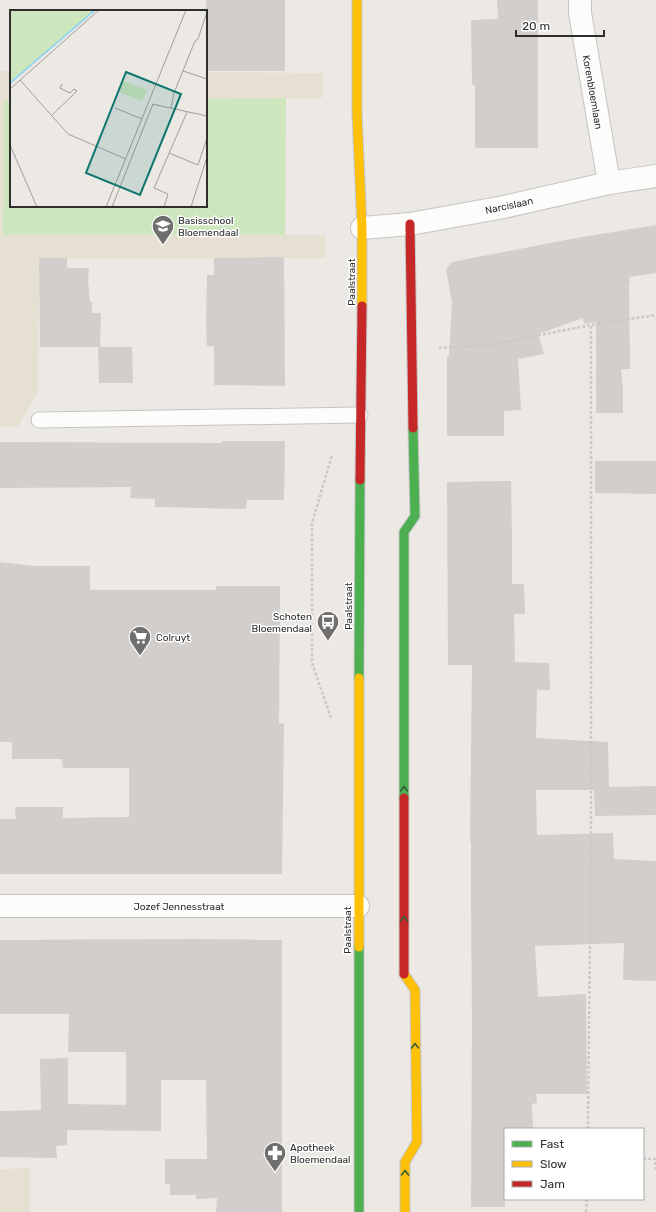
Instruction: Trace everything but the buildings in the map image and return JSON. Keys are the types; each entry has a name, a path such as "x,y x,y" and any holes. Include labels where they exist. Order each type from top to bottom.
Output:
{"street":[{"name":"Paalstraat","path":"357,0 357,114 362,228 358,906 359,1212"},
{"name":"Korenbloemlaan","path":"580,0 580,13 609,183"},
{"name":"Narcislaan","path":"362,228 410,224 504,207 609,183 656,176"},
{"path":"405,1212 405,1162 417,1142 415,990 404,974 404,532 415,516 410,224"},
{"name":"Jozef Jennesstraat","path":"0,906 358,906"}],"lane":[{"path":"39,420 360,415"}],"path":[{"path":"412,349 488,345 592,325 656,315"},
{"path":"588,1128 591,840 592,325"},
{"path":"332,721 312,663 312,523 333,452"},
{"path":"644,1159 655,1159 656,1171"},
{"path":"586,1212 587,1200"}],"shaded area":[{"name":"Basisschool Bloemendaal","path":"0,71 10,71 10,207 207,207 207,72 322,73 322,98 286,98 285,235 325,235 326,258 39,258 38,392 18,426 0,427"},
{"path":"30,1168 30,1212 0,1212 0,1169"}],"green space":[{"path":"286,98 285,235 3,235 4,101 10,101 10,207 207,207 207,99"}],"traffic: fast":[{"path":"404,798 404,532 415,516 413,428"},
{"path":"359,678 360,480"},
{"path":"359,947 359,1212"}],"traffic: slow":[{"path":"357,0 357,114 362,228 362,306"},
{"path":"359,678 359,947"},
{"path":"404,974 415,990 417,1142 405,1162 405,1212"}],"traffic: jam":[{"path":"410,224 413,428"},
{"path":"360,480 362,306"},
{"path":"404,798 404,974"}],"place":[{"name":"Basisschool Bloemendaal","path":"163,246"},
{"name":"Schoten Bloemendaal","path":"328,642"},
{"name":"Colruyt","path":"140,656"},
{"name":"Apotheek Bloemendaal","path":"275,1172"}]}
